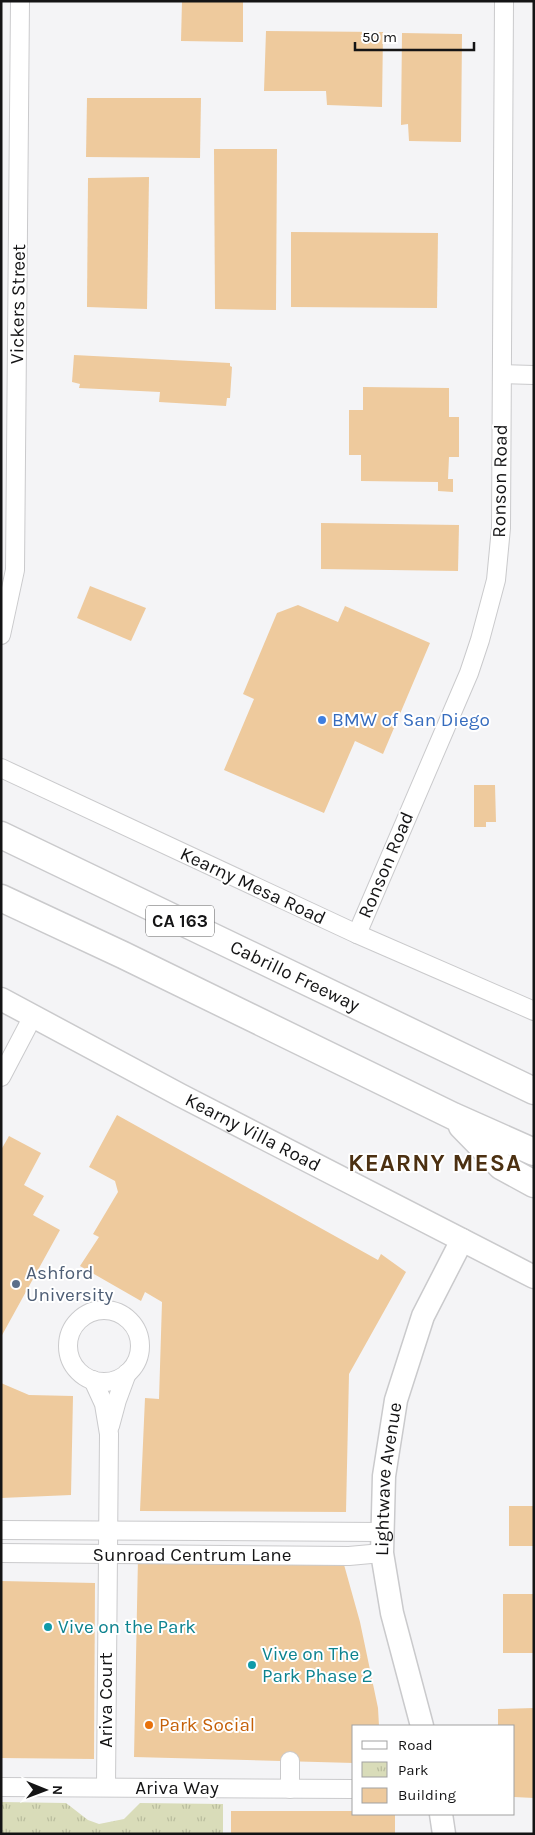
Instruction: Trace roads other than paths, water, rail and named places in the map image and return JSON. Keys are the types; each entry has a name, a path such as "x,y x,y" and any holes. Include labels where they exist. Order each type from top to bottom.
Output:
{"highway":[{"name":"Cabrillo Freeway","path":"1,835 534,1091"},
{"name":"CA 163","path":"1,898 123,955 453,1116 534,1152"},
{"path":"448,1050 534,1084"},
{"path":"453,1116 501,1166 534,1184"}],"main road":[{"name":"Kearny Villa Road","path":"3,1003 33,1016 534,1277"},
{"name":"Lightwave Avenue","path":"422,1725 392,1614 382,1542 384,1476 396,1400 423,1316 462,1240"},
{"path":"441,1815 444,1834"}],"street":[{"name":"Vickers Street","path":"1,635 15,570 20,1"},
{"name":"Ronson Road","path":"356,934 469,673 490,609 496,580 501,528 504,1"},
{"path":"502,374 534,375"},
{"name":"Kearny Mesa Road","path":"1,768 356,934 534,1011"},
{"path":"1,1077 33,1016"},
{"name":"Ariva Court","path":"106,1787 109,1434 104,1404 93,1380 78,1372 71,1362 68,1350 68,1337 74,1326 82,1317 92,1311 105,1310 117,1312 127,1318 135,1328 139,1340 139,1352 135,1364 127,1373 116,1400 109,1434"},
{"path":"93,1380 105,1382 117,1380 127,1373"},
{"name":"Sunroad Centrum Lane","path":"1,1530 109,1530 382,1542"},
{"name":"Sunroad Centrum Lane","path":"1,1553 349,1556 382,1542"},
{"path":"290,1761 297,1793"},
{"name":"Ariva Way","path":"1,1787 106,1787 297,1793 352,1789"}],"place":[{"name":"BMW of San Diego","path":"322,720"},
{"name":"Ashford University","path":"16,1284"},
{"name":"Vive on the Park","path":"48,1627"},
{"name":"Vive on The Park Phase 2","path":"252,1665"},
{"name":"Park Social","path":"149,1725"}],"district":[{"name":"KEARNY MESA","path":"435,1163"}]}
